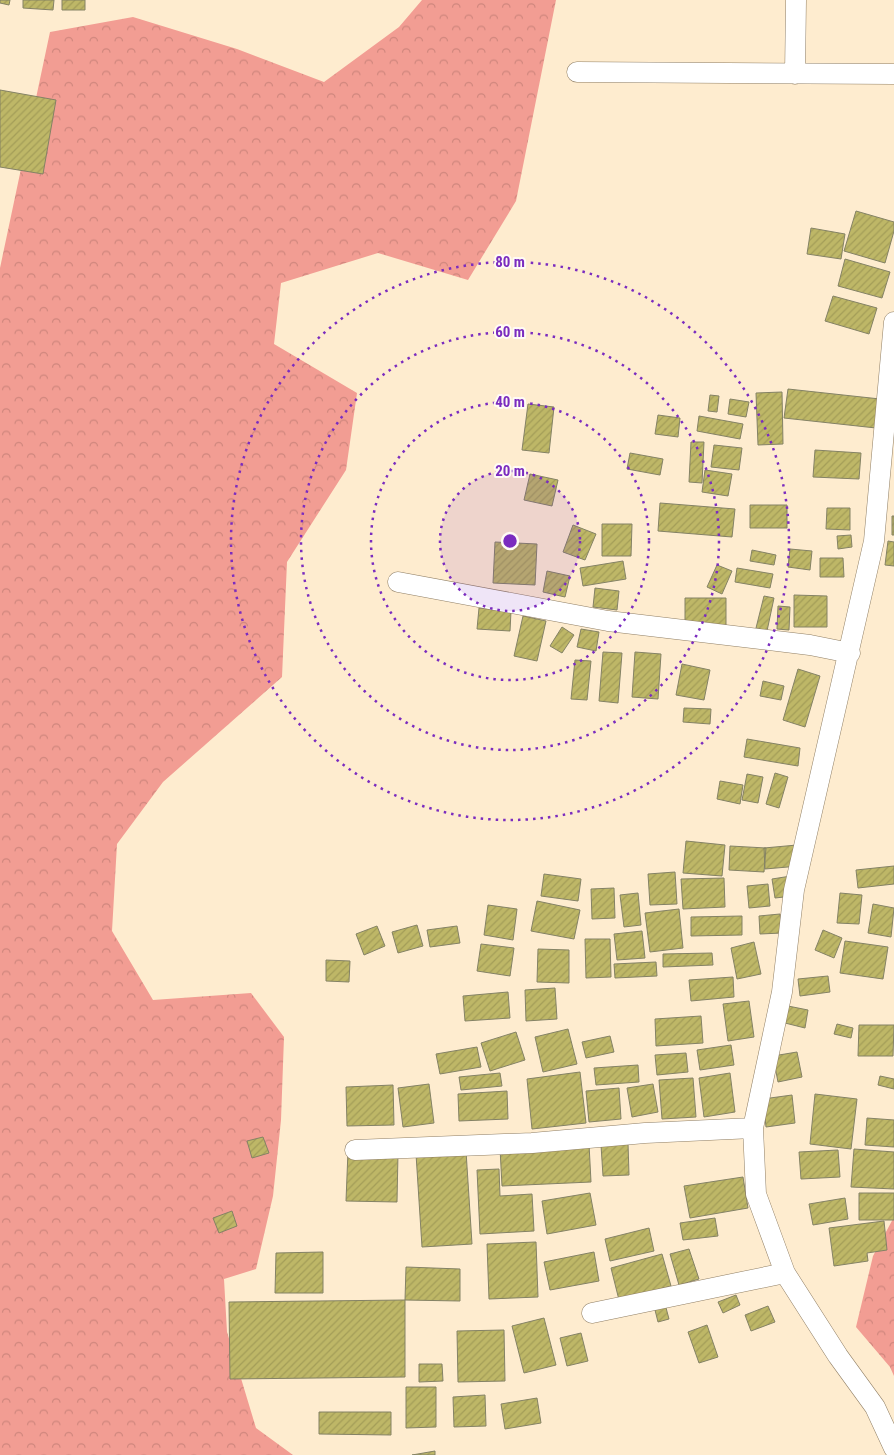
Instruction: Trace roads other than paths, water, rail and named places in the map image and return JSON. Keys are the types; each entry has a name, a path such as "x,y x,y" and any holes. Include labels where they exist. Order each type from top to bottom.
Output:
{"street":[{"path":"795,74 796,0"},
{"path":"577,72 894,74"},
{"path":"894,322 874,541 850,653 794,890 782,992 753,1128 756,1194 785,1273 838,1356 875,1407 894,1448"},
{"path":"398,582 608,621 810,645 850,653"},
{"path":"355,1150 532,1143 645,1133 753,1128"},
{"path":"592,1313 785,1273"}]}
